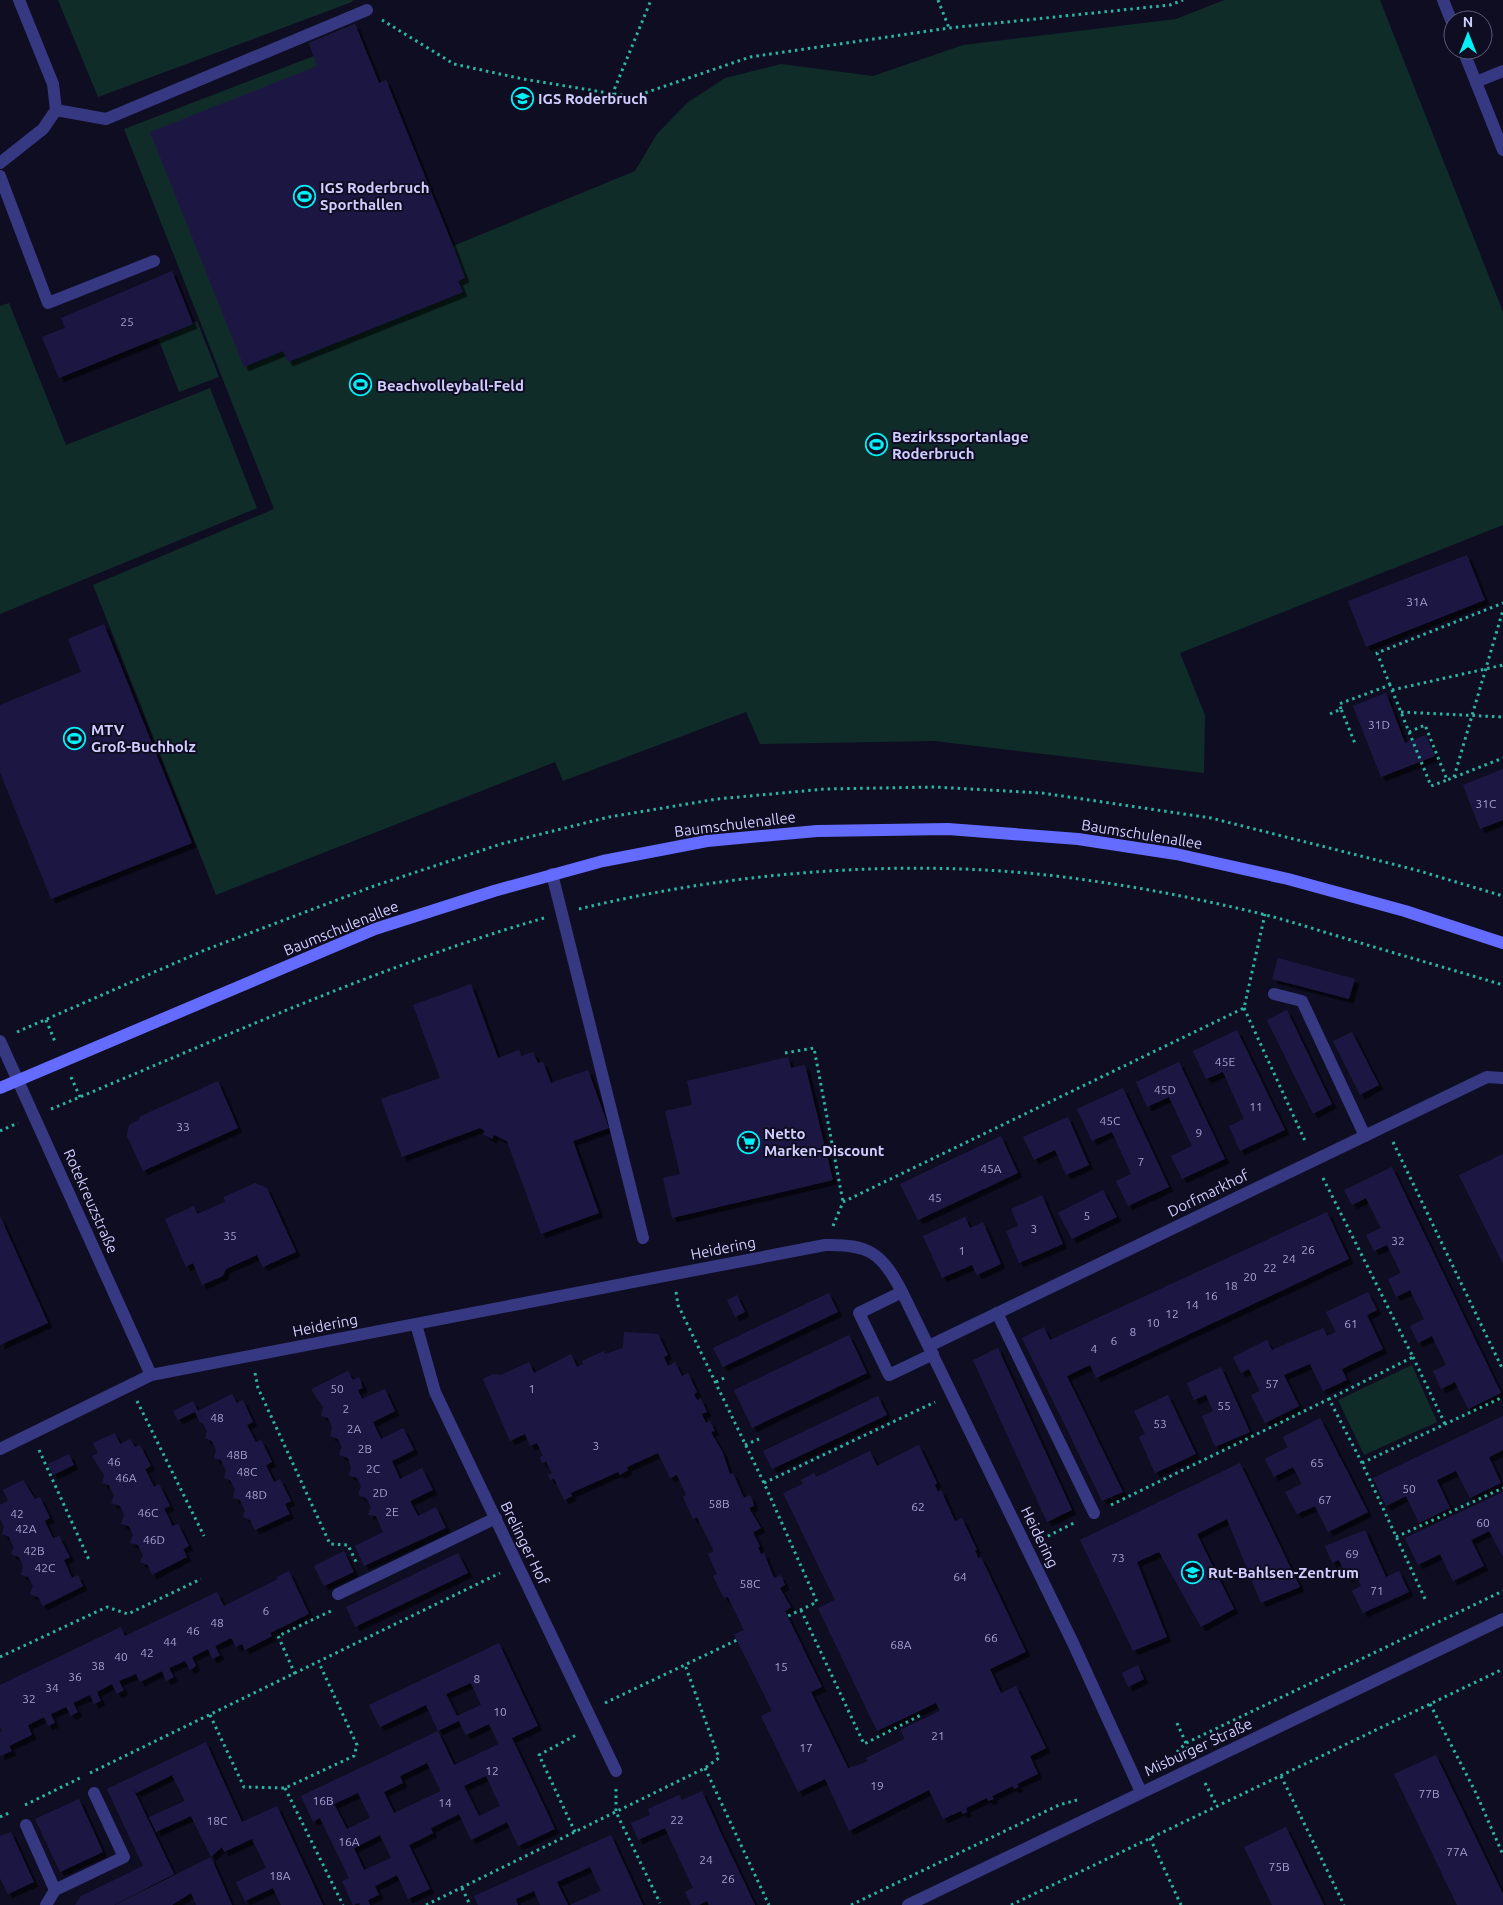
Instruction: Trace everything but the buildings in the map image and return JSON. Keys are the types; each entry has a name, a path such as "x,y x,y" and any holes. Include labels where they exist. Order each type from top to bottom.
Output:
{"main road":[{"name":"Baumschulenallee","path":"0,1088 375,929 552,874 603,861 707,841 817,831 948,829 1078,839 1176,854 1288,879 1405,912 1503,943"}],"street":[{"path":"0,163 43,129 56,110 53,84 19,0"},
{"path":"56,110 106,119 367,10"},
{"path":"1467,60 1503,150"},
{"path":"1476,82 1503,70"},
{"path":"0,176 48,303 154,261"},
{"path":"552,874 643,1238"},
{"path":"1274,994 1302,1002 1365,1136"},
{"name":"Rotekreuzstraße","path":"0,1041 151,1375"},
{"name":"Dorfmarkhof","path":"902,1292 859,1313 889,1375 997,1313 1487,1077 1503,1078"},
{"name":"Heidering","path":"0,1449 151,1375 825,1245 848,1244 868,1250 884,1262 902,1292 1026,1546 1141,1792"},
{"path":"997,1313 1094,1513"},
{"name":"Brelinger Hof","path":"416,1324 435,1392 616,1771"},
{"path":"338,1594 496,1518"},
{"name":"Misburger Straße","path":"908,1905 1503,1619"},
{"path":"46,1905 56,1890 124,1857 94,1793"},
{"path":"26,1826 56,1890"}],"path":[{"path":"612,95 651,0"},
{"path":"938,0 949,28"},
{"path":"367,10 454,64 523,79 633,97 750,57 949,28 1170,5 1183,0"},
{"path":"1503,604 1377,653 1431,786 1503,758"},
{"path":"1454,777 1503,610"},
{"path":"1392,690 1503,665"},
{"path":"1356,746 1340,704 1390,685"},
{"path":"1330,714 1341,709"},
{"path":"1401,712 1503,718"},
{"path":"1409,732 1425,726 1448,780"},
{"path":"0,1131 351,985 503,930 614,900 762,876 909,868 997,871 1084,880 1170,894 1265,914 1503,985"},
{"path":"1265,914 1244,1008 1314,1160 1445,1424"},
{"path":"843,1202 1244,1008"},
{"path":"785,1053 814,1048 843,1202 825,1245"},
{"path":"1385,1126 1503,1370"},
{"path":"672,1274 678,1305 764,1483 817,1602 788,1616"},
{"path":"252,1355 258,1388 330,1544 348,1545 365,1581"},
{"path":"1026,1546 1413,1358"},
{"path":"716,1382 726,1377"},
{"path":"129,1385 204,1536"},
{"path":"764,1483 952,1394"},
{"path":"1362,1463 1503,1396"},
{"path":"1329,1398 1362,1463 1426,1601"},
{"path":"32,1434 90,1562"},
{"path":"745,1445 758,1439"},
{"path":"1396,1537 1503,1488"},
{"path":"0,1817 517,1565"},
{"path":"0,1657 107,1607 128,1614 201,1579"},
{"path":"1175,1754 1186,1743 1503,1592"},
{"path":"295,1674 278,1636 336,1608 338,1594"},
{"path":"801,1610 864,1744 921,1715"},
{"path":"575,1832 539,1755 579,1734 589,1711 737,1640"},
{"path":"210,1715 244,1787 285,1788 354,1756 358,1746 319,1663"},
{"path":"426,1905 705,1768 719,1758 685,1666"},
{"path":"1010,1905 1503,1669"},
{"path":"1430,1704 1476,1793 1503,1854"},
{"path":"1177,1723 1192,1755"},
{"path":"705,1768 768,1905"},
{"path":"1281,1776 1344,1905"},
{"path":"1204,1780 1217,1806"},
{"path":"285,1788 343,1905"},
{"path":"851,1905 1059,1805 1082,1799"},
{"path":"616,1812 660,1903"},
{"path":"1150,1838 1181,1905"},
{"path":"462,1888 470,1905"}],"green space":[{"path":"58,0 353,0 352,2 98,97"},
{"name":"Bezirkssportanlage Roderbruch","path":"1224,0 1380,0 1503,312 1503,525 1180,653 1205,715 1204,773 934,741 760,744 746,712 563,781 555,762 216,895 93,585 274,509 124,129 314,56 309,43 355,24 379,83 386,80 453,246 635,171 657,134 687,103 725,78 781,64 873,76 963,45 1176,19"},
{"path":"9,303 66,445 210,388 257,508 0,614 0,306"},
{"path":"197,321 219,377 179,392 158,338"},
{"path":"1412,1365 1437,1422 1364,1455 1338,1400"}],"place":[{"name":"IGS Roderbruch","path":"522,98"},
{"name":"IGS Roderbruch Sporthallen","path":"304,196"},
{"name":"Beachvolleyball-Feld","path":"361,385"},
{"name":"Bezirkssportanlage Roderbruch","path":"876,445"},
{"name":"MTV Groß-Buchholz","path":"75,738"},
{"name":"Netto Marken-Discount","path":"748,1142"},
{"name":"Rut-Bahlsen-Zentrum","path":"1192,1572"}]}
